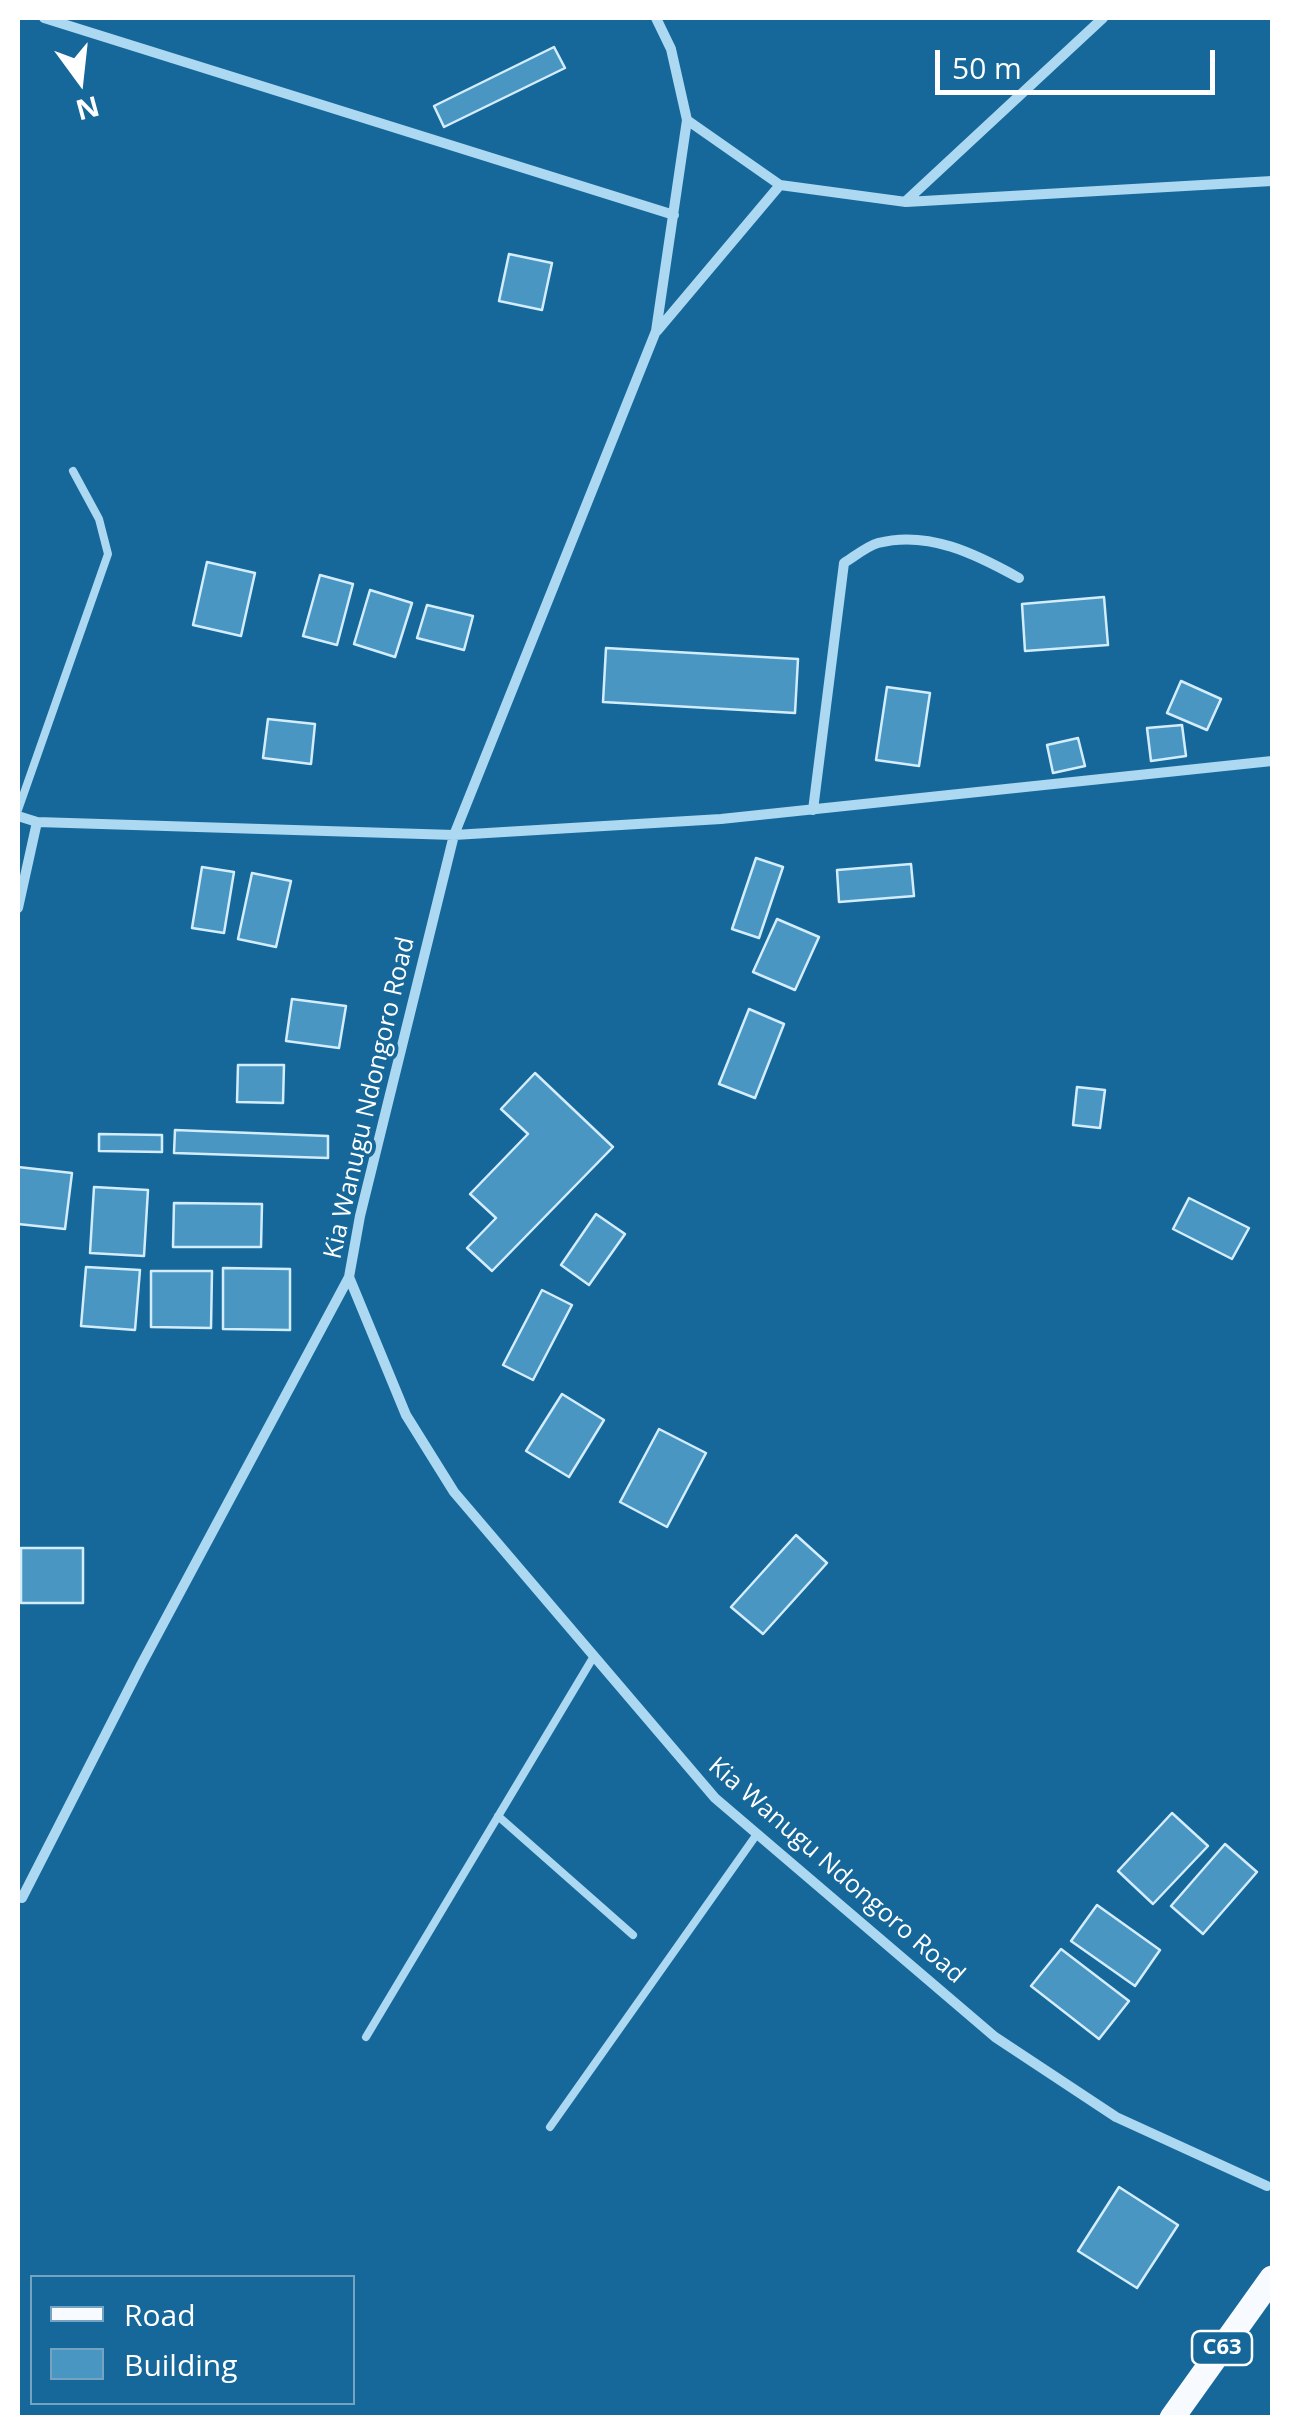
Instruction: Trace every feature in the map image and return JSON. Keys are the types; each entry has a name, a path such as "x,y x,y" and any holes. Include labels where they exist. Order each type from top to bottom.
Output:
{"main road":[{"name":"C63","path":"1172,2418 1272,2278"}],"street":[{"path":"44,18 674,215"},
{"name":"Kia Wanugu Ndongoro Road","path":"656,18 671,49 688,120 656,331 454,835 360,1216 349,1277 406,1415 454,1492 715,1798 995,2036 1116,2117 1267,2186"},
{"path":"906,202 1103,18"},
{"path":"688,120 780,186 906,202 1272,181"},
{"path":"656,331 780,186"},
{"path":"812,810 844,564 876,543 925,540 972,552 1019,578"},
{"path":"18,813 37,822 454,835 720,819 1272,761"},
{"path":"18,908 37,822"},
{"path":"22,1898 141,1665 349,1277"}],"lane":[{"path":"18,813 108,554 99,518 73,471"},
{"path":"366,2037 594,1656"},
{"path":"498,1816 633,1934"},
{"path":"550,2128 757,1834"}],"building":[{"path":"554,47 565,68 444,127 434,106"},
{"path":"509,254 552,263 542,310 499,301"},
{"path":"207,562 255,573 241,636 193,625"},
{"path":"320,575 353,584 337,645 303,636"},
{"path":"370,590 412,603 395,657 354,644"},
{"path":"1104,597 1108,645 1025,651 1022,604"},
{"path":"427,605 473,616 464,650 417,638"},
{"path":"606,648 798,659 795,713 603,702"},
{"path":"1181,681 1221,699 1207,730 1167,713"},
{"path":"887,687 930,693 919,766 876,760"},
{"path":"268,719 315,724 311,764 263,758"},
{"path":"1182,725 1186,756 1151,761 1147,728"},
{"path":"1078,738 1085,766 1053,773 1047,745"},
{"path":"756,858 783,867 759,938 732,929"},
{"path":"911,864 914,896 839,902 837,870"},
{"path":"202,867 234,872 224,933 192,928"},
{"path":"252,873 291,881 276,947 238,939"},
{"path":"777,919 819,937 795,990 753,972"},
{"path":"292,999 346,1006 339,1048 286,1041"},
{"path":"749,1009 784,1024 755,1098 719,1084"},
{"path":"238,1065 284,1065 283,1103 237,1102"},
{"path":"535,1073 613,1147 492,1271 467,1248 496,1218 470,1194 528,1134 501,1109"},
{"path":"1077,1087 1105,1090 1100,1128 1073,1125"},
{"path":"175,1130 328,1136 328,1158 174,1153"},
{"path":"99,1134 162,1135 162,1152 99,1151"},
{"path":"18,1167 72,1173 65,1229 18,1224"},
{"path":"94,1187 148,1190 144,1256 90,1253"},
{"path":"1189,1198 1249,1228 1232,1259 1173,1229"},
{"path":"174,1203 262,1204 261,1247 173,1247"},
{"path":"596,1214 625,1234 589,1285 561,1265"},
{"path":"86,1267 140,1270 135,1330 81,1326"},
{"path":"223,1268 290,1269 290,1330 223,1329"},
{"path":"151,1271 212,1271 211,1328 151,1327"},
{"path":"542,1290 572,1305 533,1380 503,1365"},
{"path":"562,1394 604,1420 569,1477 526,1451"},
{"path":"659,1429 706,1453 667,1527 620,1502"},
{"path":"796,1535 827,1563 763,1634 731,1607"},
{"path":"21,1548 83,1548 83,1603 21,1603"},
{"path":"1172,1813 1208,1846 1153,1904 1118,1871"},
{"path":"1225,1844 1257,1872 1203,1934 1171,1906"},
{"path":"1097,1905 1160,1950 1135,1986 1071,1941"},
{"path":"1061,1949 1129,2001 1099,2039 1031,1986"},
{"path":"1119,2187 1178,2225 1137,2288 1078,2251"}]}
